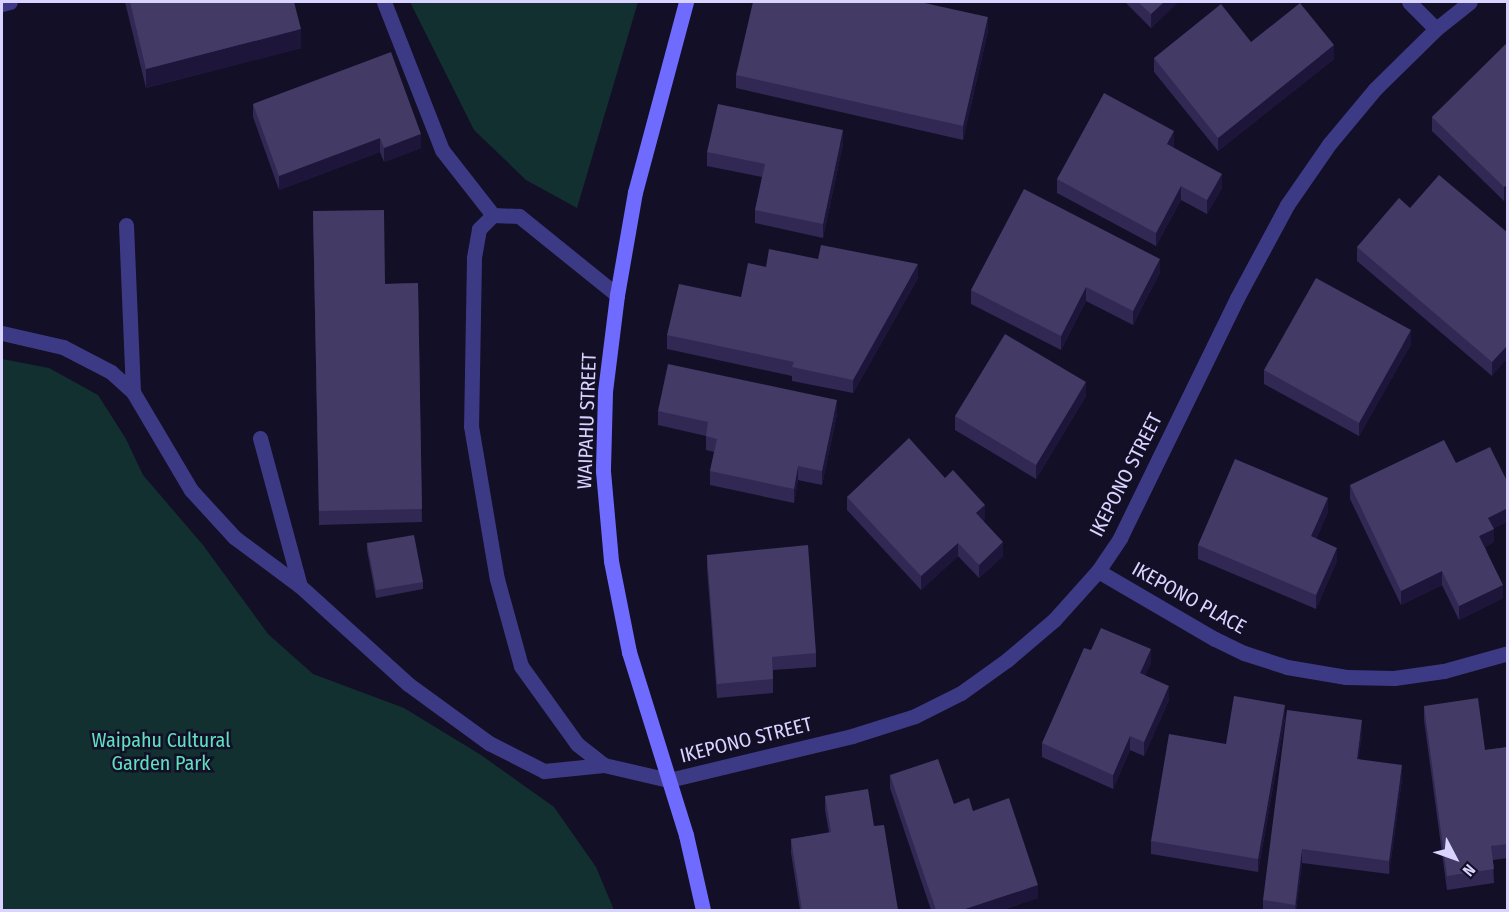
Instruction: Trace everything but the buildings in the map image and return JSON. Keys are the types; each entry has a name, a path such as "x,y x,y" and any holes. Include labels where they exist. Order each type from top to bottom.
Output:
{"street":[{"path":"2,4 10,2"},
{"path":"384,2 442,150 493,215"},
{"name":"WAIPAHU STREET","path":"686,2 635,192 617,295 605,392 603,471 611,561 629,652 686,835 703,910"},
{"path":"1408,2 1436,29"},
{"name":"IKEPONO STREET","path":"669,780 852,736 915,716 961,693 1007,660 1054,620 1098,571 1120,538 1237,298 1287,205 1330,143 1375,89 1436,29 1470,2"},
{"path":"604,765 577,744 521,666 497,579 471,426 474,258 479,229 493,215 519,216 617,295"},
{"path":"126,225 133,392"},
{"path":"2,333 63,347 111,372 133,392 190,490 234,537 300,586 408,684 489,742 544,771 604,765 669,780"},
{"path":"260,438 300,586"},
{"name":"IKEPONO PLACE","path":"1098,571 1215,639 1244,653 1287,667 1346,677 1394,678 1444,671 1508,653"}],"green space":[{"path":"410,2 638,2 577,208 526,180 474,130"},
{"name":"Waipahu Cultural Garden Park","path":"2,359 49,368 98,395 126,439 143,475 203,545 268,634 313,674 404,708 481,755 554,807 596,867 614,910 2,910"}]}
